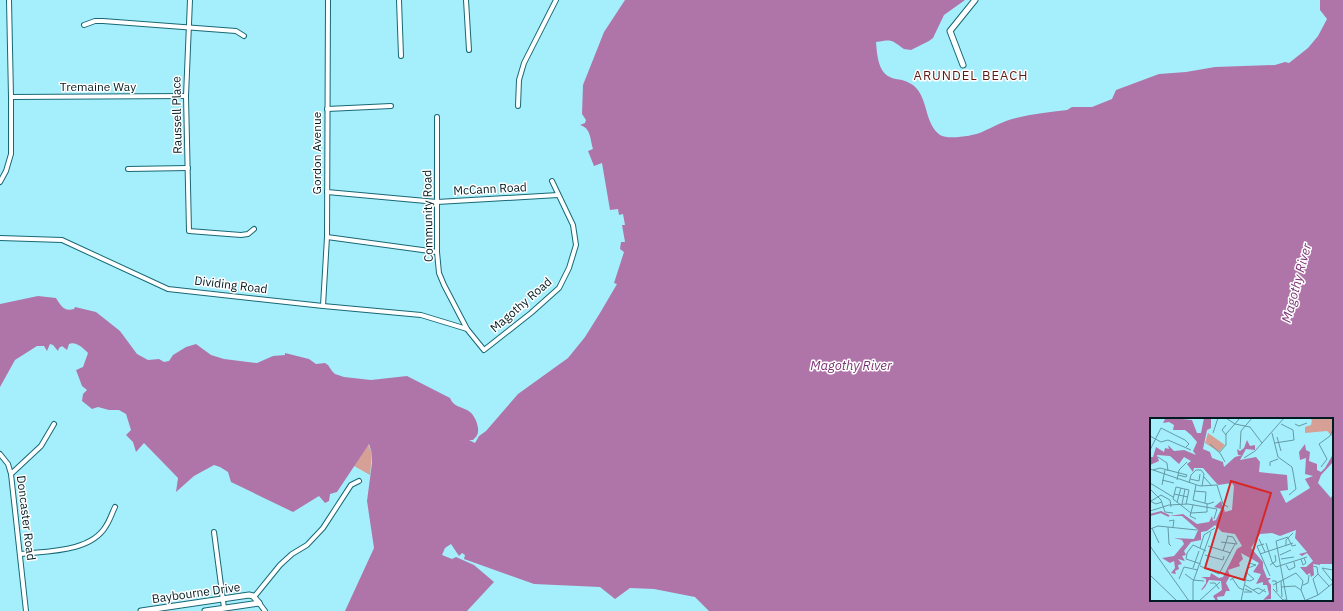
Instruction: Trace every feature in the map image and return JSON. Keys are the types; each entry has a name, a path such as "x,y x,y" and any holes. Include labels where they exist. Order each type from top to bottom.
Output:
{"street":[{"path":"0,182 6,171 10,154 11,97 9,0"},
{"name":"Raussell Place","path":"190,0 186,96 189,231 241,235 248,234 254,229"},
{"name":"Gordon Avenue","path":"323,306 327,237 328,0"},
{"path":"399,0 401,56"},
{"path":"466,0 469,50"},
{"path":"518,106 519,80 524,63 556,0"},
{"path":"963,65 950,31 975,0"},
{"path":"84,24 103,20 188,26 236,31 244,36"},
{"name":"Tremaine Way","path":"11,97 186,96"},
{"path":"327,109 391,106"},
{"name":"Community Road","path":"437,117 437,252 439,272 467,330 484,350"},
{"path":"128,169 188,168"},
{"name":"Magothy Road","path":"484,350 531,313 559,288 569,268 576,245 573,225 552,181"},
{"name":"McCann Road","path":"327,192 437,202 558,195"},
{"path":"327,237 437,252"},
{"name":"Dividing Road","path":"0,238 62,240 168,289 421,315 467,330"},
{"path":"12,474 41,446 54,424"},
{"name":"Doncaster Road","path":"0,454 8,464 12,474 26,611"},
{"name":"Baybourne Drive","path":"254,597 280,565 292,554 307,545 324,528 351,485 359,482"},
{"path":"21,554 81,546 90,542 100,535 106,527 115,507"},
{"path":"214,532 224,608"},
{"name":"Baybourne Drive","path":"141,611 249,595 254,597 259,603"},
{"path":"259,603 265,611"},
{"name":"Baybourne Drive","path":"205,611 259,603"}],"shaded area":[{"path":"368,444 372,454 370,475 354,466"}],"water":[{"name":"Magothy River","path":"625,0 965,0 944,15 933,38 911,50 904,49 892,41 876,42 879,62 883,71 891,78 902,80 912,84 915,87 921,94 929,119 935,130 940,135 949,137 967,136 1022,117 1067,110 1072,107 1092,107 1112,99 1116,90 1159,74 1186,72 1215,67 1275,65 1285,62 1289,63 1308,48 1318,36 1327,19 1320,10 1320,0 1343,0 1343,611 709,611 695,597 654,589 630,588 615,599 600,587 534,584 464,559 465,555 462,553 459,556 451,544 445,548 442,555 452,559 456,557 474,565 494,582 467,611 345,611 374,548 367,501 372,463 372,454 369,444 337,492 330,494 329,501 325,503 319,496 293,512 231,482 228,472 214,465 194,476 176,492 178,478 144,443 136,452 133,442 126,435 131,430 126,414 119,410 109,410 98,407 92,409 82,401 83,394 87,390 82,386 76,370 83,367 88,353 77,344 69,344 67,350 62,346 58,351 53,345 50,344 47,351 44,346 37,346 15,360 0,387 0,304 38,296 56,298 65,309 71,310 75,307 96,312 120,331 137,354 148,360 159,359 164,362 169,361 173,355 186,347 196,344 211,355 224,359 257,363 273,356 285,355 285,353 309,359 316,364 325,363 335,374 344,377 371,380 407,376 450,398 454,404 472,414 477,424 478,432 473,440 469,440 475,443 479,436 486,431 518,394 568,358 585,337 617,284 614,283 624,252 620,249 621,242 625,242 622,225 625,225 623,214 619,215 618,209 610,210 602,163 594,166 588,151 593,149 590,134 584,126 580,125 585,123 586,120 582,114 583,85 604,32"}],"district":[{"name":"ARUNDEL BEACH","path":"971,75"}]}
